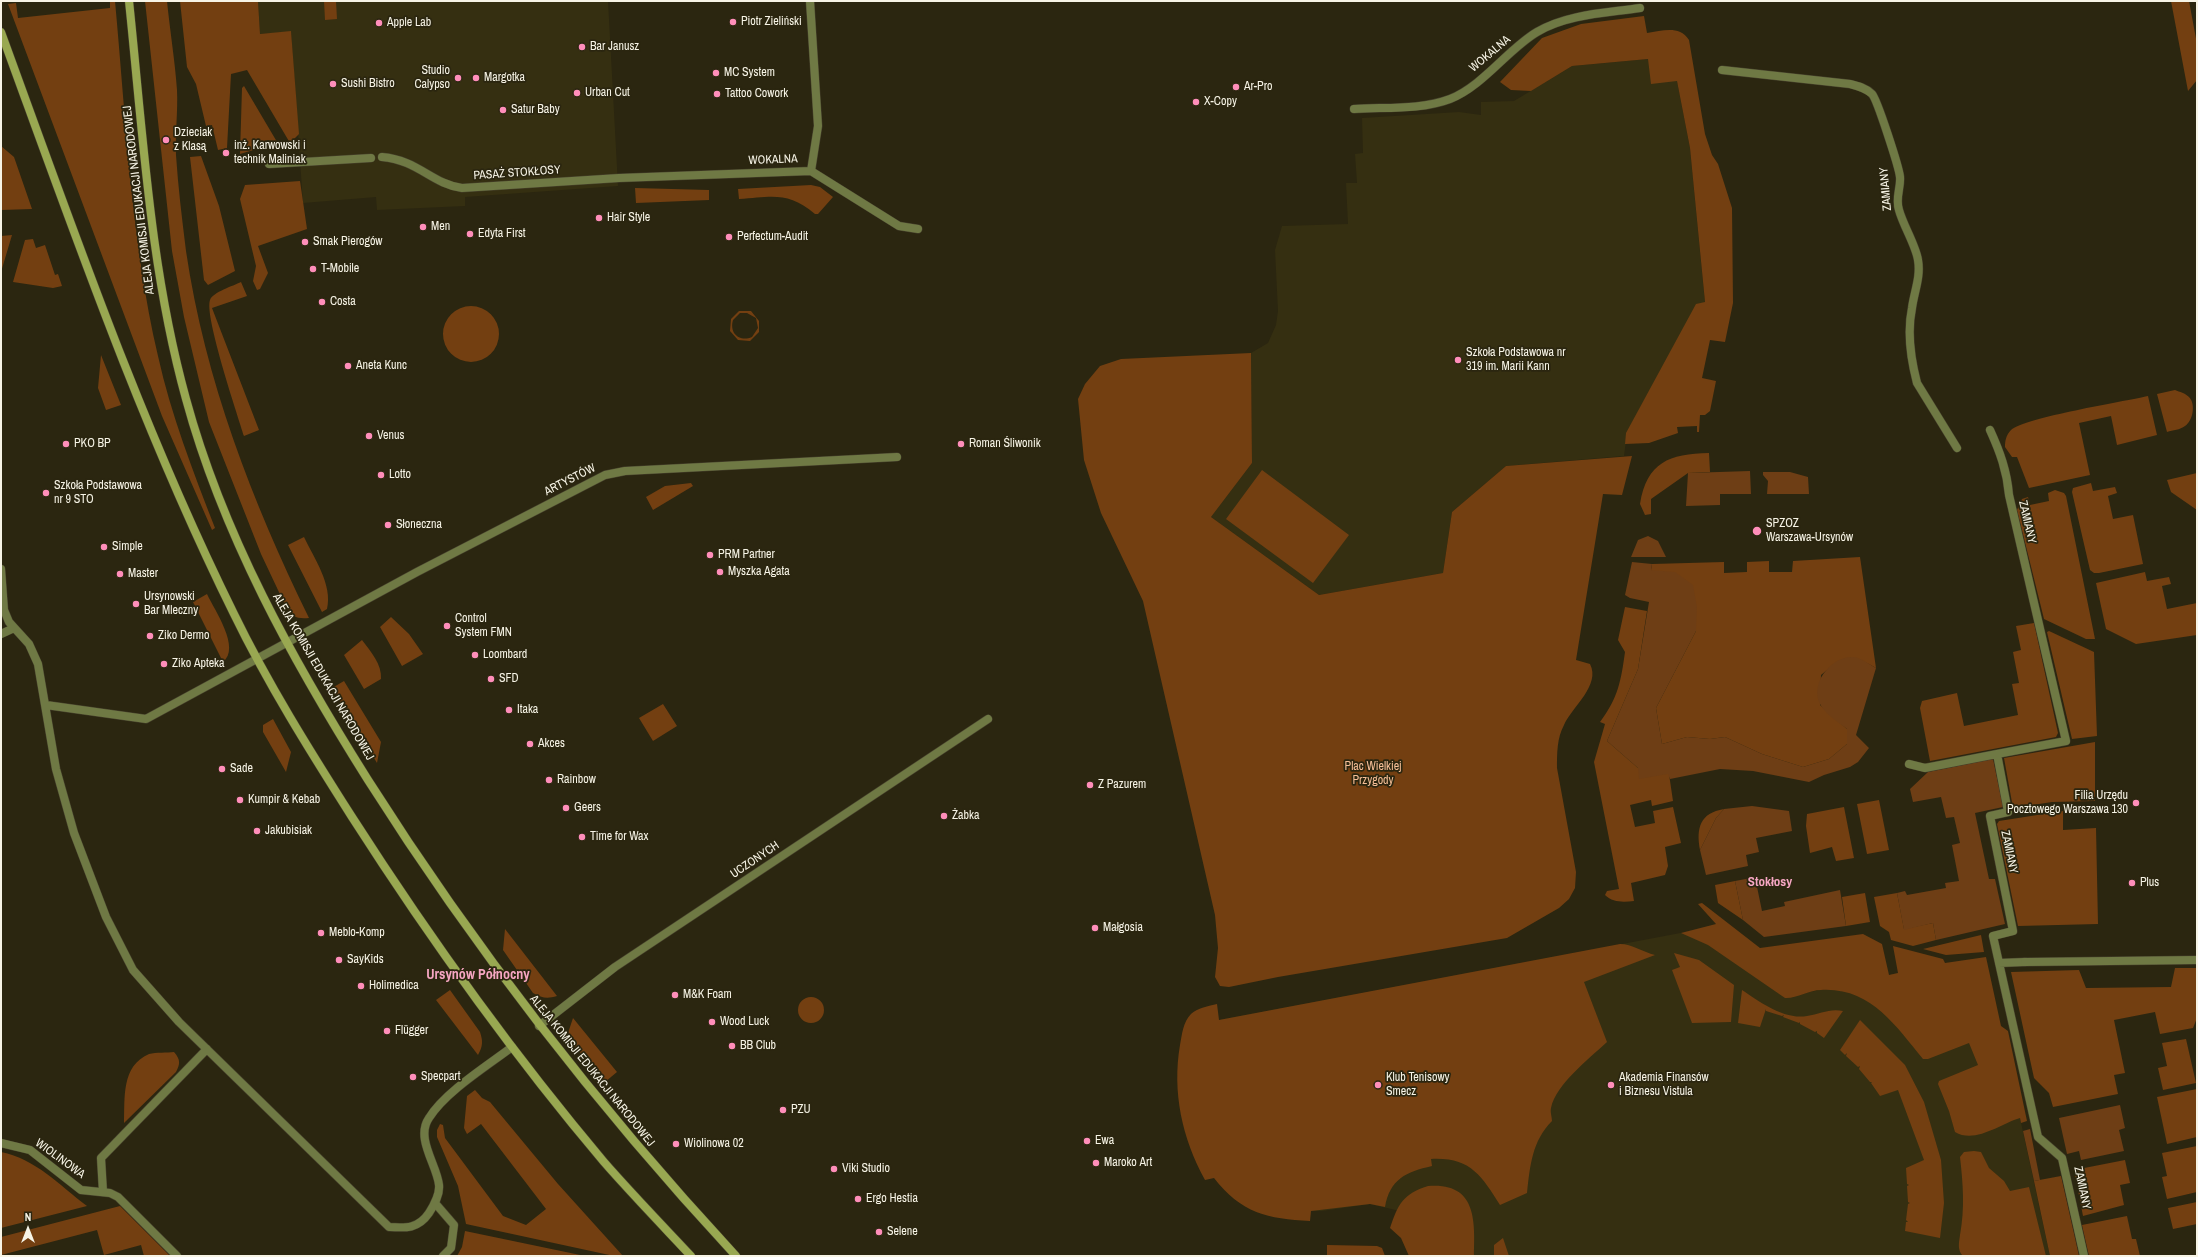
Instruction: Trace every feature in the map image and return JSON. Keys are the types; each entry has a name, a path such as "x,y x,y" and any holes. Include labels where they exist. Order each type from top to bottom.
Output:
{"main road":[{"name":"ALEJA KOMISJI EDUKACJI NARODOWEJ","path":"129,1 154,245 165,312 196,434 213,482 258,587 287,642 350,752 409,845 448,902 539,1026 621,1127 736,1256"},
{"path":"1,32 142,412 232,610 257,658 318,763 389,875 463,981 512,1047 606,1163 691,1256"}],"street":[{"path":"810,1 818,126 811,171"},
{"name":"WOKALNA","path":"1354,109 1426,104 1451,98 1502,62 1538,32 1564,20 1640,8"},
{"name":"ZAMIANY","path":"1722,70 1850,84 1863,88 1873,95 1898,168 1900,184 1898,193 1898,209 1918,259 1917,284 1911,309 1911,347 1914,372 1917,383 1957,448"},
{"name":"PASAŻ STOKŁOSY","path":"382,157 397,158 412,164 447,184 462,188 661,177"},
{"path":"269,164 372,158"},
{"name":"WOKALNA","path":"661,177 811,171 899,226 918,229"},
{"name":"ZAMIANY","path":"1990,430 2000,450 2008,477 2009,495 2066,741 1997,754 2008,812 1990,816 2013,931 1993,936 2038,1137 2062,1158 2084,1256"},
{"name":"ARTYSTÓW","path":"46,705 146,719 287,642 606,475 625,471 897,457"},
{"path":"1,569 4,610 14,628 35,655 46,705 56,768 74,834 118,942 133,970 145,985 207,1049 389,1227 410,1228 425,1218 435,1203 439,1186 426,1141 428,1119 449,1095 512,1047"},
{"path":"1,634 14,628"},
{"name":"UCZONYCH","path":"539,1026 616,967 988,719"},
{"path":"1909,764 1925,768 1997,754"},
{"path":"1999,963 2197,960"},
{"path":"103,1192 101,1158 207,1049"},
{"name":"WIOLINOWA","path":"1,1143 30,1150 81,1190 103,1192 118,1197 177,1256"},
{"path":"435,1203 454,1225 451,1248 443,1256"}],"shaded area":[{"path":"258,1 608,1 618,186 465,197 465,206 377,210 376,197 303,203 291,32 260,34"},
{"name":"Szkoła Podstawowa nr 319 im. Marii Kann","path":"1648,59 1677,81 1690,148 1705,303 1645,399 1627,433 1624,456 1506,466 1452,512 1443,573 1319,595 1211,517 1252,463 1251,353 1268,343 1276,325 1278,311 1275,250 1282,226 1348,224 1346,183 1357,183 1355,154 1363,153 1362,118 1459,112 1481,115 1481,102 1514,101 1572,66"},
{"path":"1750,471 1751,494 1720,494 1720,505 1686,506 1688,473"},
{"path":"1763,472 1790,472 1808,477 1809,494 1767,494 1768,481 1763,475"},
{"path":"1648,536 1658,541 1666,557 1631,557 1638,540"},
{"path":"1632,562 1652,564 1651,570 1675,572 1693,585 1697,607 1696,631 1656,708 1662,744 1687,737 1710,739 1725,737 1762,754 1803,767 1829,759 1847,744 1847,729 1832,718 1822,708 1818,697 1818,689 1820,681 1829,667 1835,662 1854,657 1876,668 1856,735 1869,748 1858,762 1850,767 1824,775 1809,782 1753,771 1720,769 1670,779 1668,774 1639,779 1638,768 1607,741 1638,669 1649,602 1630,598 1625,595"},
{"path":"1993,759 2003,807 1975,813 1989,879 1995,879 2005,924 1936,940 1933,923 1904,930 1897,893 1905,891 1907,895 1946,888 1945,883 1959,881 1952,845 1960,843 1954,817 1946,818 1941,797 1913,802 1910,789 1928,772"},
{"path":"1752,806 1789,811 1792,831 1756,838 1759,852 1746,855 1748,866 1706,875 1700,850 1716,818 1724,809"},
{"path":"1751,878 1752,882 1756,882 1762,911 1785,906 1784,902 1840,890 1846,926 1764,937 1743,920 1735,881"},
{"name":"Akademia Finansów i Biznesu Vistula","path":"1707,928 1796,995 1945,963 2020,1118 2050,1256 1438,1256 1421,1216 1370,1204 1322,1211 1301,1211 1219,1020"},
{"path":"2120,1105 2125,1128 2119,1130 2124,1151 2081,1160 2079,1151 2067,1154 2059,1118"},
{"path":"2030,1129 2040,1180 2034,1181 2023,1131"}],"green space":[{"path":"110,1 115,1 130,179 141,268 149,312 169,400 215,528 212,530 162,416 8,4 16,3 18,18 110,8"},
{"path":"145,1 167,1 177,90 176,155 180,203 194,299 205,346 233,439 250,484 268,529 309,618 295,617 286,607 261,554 209,422 184,317 172,251"},
{"path":"180,1 258,1 260,34 291,31 299,134 290,143 247,70 231,74 227,148 218,150 212,125 206,126 196,84 187,67"},
{"path":"324,1 336,1 337,19 325,20"},
{"path":"2171,1 2189,1 2197,44 2197,80 2188,91"},
{"path":"1644,16 1647,33 1665,30 1676,31 1685,35 1689,40 1705,134 1712,155 1718,164 1732,208 1733,303 1725,342 1710,340 1702,378 1716,381 1710,411 1705,415 1700,415 1699,432 1697,432 1697,426 1677,427 1678,433 1649,443 1625,444 1626,433 1696,304 1705,302 1690,148 1677,81 1651,84 1648,59 1572,66 1531,91 1511,90 1500,82 1542,38 1581,24"},
{"path":"244,86 280,147 257,149 240,154 242,88"},
{"path":"1,146 14,157 32,209 1,210"},
{"path":"201,156 219,206 235,271 208,285 204,280 190,157"},
{"path":"300,181 307,229 258,246 268,273 260,289 257,290 253,281 256,266 240,199 245,185"},
{"path":"811,185 820,187 833,197 818,214 815,214 796,202 779,197 739,199 738,189"},
{"path":"635,188 709,190 709,200 636,203"},
{"path":"12,235 1,272 1,236"},
{"path":"33,239 36,248 45,245 55,275 58,274 62,286 53,288 13,282 25,240"},
{"path":"241,282 247,296 212,308 259,430 244,436 217,345 209,310 210,300 215,294"},
{"path":"465,306 477,306 487,310 495,318 499,328 499,340 495,350 487,358 477,362 465,362 455,358 447,350 443,340 443,328 447,318 455,310"},
{"path":"739,311 751,311 759,321 759,332 750,341 738,340 730,331 731,319","holes":["740,313 747,313 756,318 758,328 752,337 740,338 734,333 732,325 733,320"]},
{"name":"Plac Wielkiej Przygody","path":"1251,353 1252,463 1211,517 1319,595 1443,573 1452,512 1506,466 1632,456 1622,495 1603,494 1576,660 1590,664 1592,680 1589,688 1564,725 1558,746 1557,768 1576,872 1575,888 1569,899 1559,908 1507,938 1278,977 1229,987 1220,986 1215,977 1218,948 1215,915 1143,601 1101,513 1084,460 1078,399 1085,384 1100,366 1121,359"},
{"path":"101,355 121,405 106,410 98,388"},
{"path":"2175,390 2189,397 2193,412 2188,424 2179,429 2167,432 2157,394"},
{"path":"2148,396 2157,435 2117,445 2111,416 2079,423 2090,475 2029,488 2017,457 2012,457 2005,447 2006,438 2009,432 2020,425 2076,410"},
{"path":"1709,453 1710,472 1688,473 1651,499 1651,514 1645,515 1640,504 1643,490 1648,478 1654,470 1662,463 1682,455"},
{"path":"1262,470 1349,535 1313,583 1226,519"},
{"path":"2197,473 2197,510 2171,492 2167,480"},
{"path":"691,483 693,486 653,510 646,497 665,486"},
{"path":"2091,483 2093,491 2115,487 2117,493 2108,496 2113,519 2133,515 2143,564 2099,573 2094,573 2090,570 2072,492 2073,488"},
{"path":"2055,490 2064,493 2066,496 2095,639 2086,639 2044,619 2017,510 2022,499 2028,497 2030,505 2049,501 2048,493"},
{"path":"304,537 325,581 328,600 327,609 322,612 288,545"},
{"path":"1860,557 1876,668 1860,660 1847,659 1841,660 1821,675 1820,705 1847,729 1847,744 1829,759 1803,767 1762,754 1725,737 1710,739 1687,737 1662,744 1656,708 1696,631 1651,570 1652,564 1724,562 1724,573 1747,572 1747,562 1769,561 1769,572 1792,572 1793,561"},
{"path":"2145,572 2147,581 2169,577 2171,584 2162,586 2167,609 2197,603 2197,635 2136,644 2106,629 2096,583"},
{"path":"207,594 225,629 228,639 228,656 223,662 193,602"},
{"path":"1625,607 1647,611 1638,669 1607,741 1638,768 1669,774 1673,801 1652,806 1651,800 1630,805 1635,827 1655,823 1653,811 1673,807 1681,843 1665,847 1668,866 1665,875 1631,883 1634,901 1623,902 1615,901 1605,895 1607,891 1619,889 1594,762 1605,724 1600,722 1615,697 1622,672 1625,652 1618,640"},
{"path":"391,617 409,634 423,654 402,666 380,627"},
{"path":"2034,623 2058,733 2056,737 1930,761 1920,708 1922,701 1957,693 1964,726 2018,715 2012,684 2019,683 2013,652 2021,650 2016,626"},
{"path":"2049,631 2094,652 2097,736 2072,739 2047,632"},
{"path":"362,640 378,663 381,674 381,679 364,689 344,655"},
{"path":"344,681 381,742 377,763 332,688"},
{"path":"663,704 677,726 653,741 639,718"},
{"path":"273,719 291,752 286,772 263,732 263,725"},
{"path":"2095,742 2095,801 2052,802 2013,808 2004,758"},
{"path":"1879,800 1889,850 1867,854 1857,804"},
{"path":"1844,807 1854,858 1836,861 1832,847 1810,853 1806,826 1807,814"},
{"path":"1724,809 1716,818 1700,850 1699,835 1702,823 1710,814"},
{"path":"2063,811 2063,830 2096,828 2098,924 2018,926 1997,824 1999,821"},
{"path":"1735,881 1743,920 1718,903 1715,885"},
{"path":"1865,893 1870,922 1846,926 1842,897"},
{"path":"1897,893 1904,929 1933,923 1936,940 1913,946 1891,940 1889,932 1880,926 1874,897"},
{"path":"1702,903 1760,948 1863,934 1882,944 1889,975 1898,973 1893,946 1943,959 1945,963 1986,957 2001,1026 2008,1031 2027,1121 2021,1123 2020,1118 1988,1132 1971,1136 1955,1132 1949,1111 1938,1084 1939,1081 1978,1065 1969,1043 1928,1059 1923,1059 1891,1021 1880,1011 1854,995 1838,991 1821,990 1785,998 1708,945 1681,933 1716,924 1698,904"},
{"path":"505,929 557,996 545,998 533,993 503,950"},
{"path":"1981,935 1984,952 1946,955 1923,949"},
{"name":"Klub Tenisowy Smecz","path":"1620,944 1629,945 1655,955 1584,982 1607,1042 1574,1072 1559,1090 1554,1099 1551,1110 1552,1121 1540,1137 1533,1154 1527,1193 1500,1205 1487,1185 1473,1170 1456,1161 1431,1159 1432,1166 1407,1174 1395,1183 1387,1197 1385,1207 1370,1204 1311,1211 1310,1221 1268,1216 1256,1212 1234,1199 1214,1178 1205,1180 1190,1148 1185,1131 1178,1097 1177,1080 1183,1028 1188,1017 1196,1010 1217,1004 1219,1020"},
{"path":"1674,953 1699,960 1734,985 1731,1022 1692,1023 1672,970 1680,967"},
{"path":"2175,968 2197,968 2197,1018 2193,1028 2160,1034 2155,1012 2114,1020 2125,1073 2114,1075 2118,1094 2053,1107 2049,1093 2034,1078 2011,972 2079,970 2086,988 2171,987"},
{"path":"450,990 480,1032 482,1044 478,1055 436,1000"},
{"path":"1742,990 1781,1013 1798,1017 1829,1011 1843,1011 1824,1038 1817,1033 1817,1031 1815,1032 1800,1024 1800,1022 1799,1023 1783,1017 1784,1015 1782,1016 1766,1011 1766,1009 1760,1027 1738,1023"},
{"path":"811,997 820,1001 824,1010 820,1019 811,1023 802,1019 798,1010 802,1001"},
{"path":"573,1018 617,1072 605,1082 571,1042 568,1033"},
{"path":"1860,1020 1905,1065 1924,1102 1941,1160 1944,1203 1940,1238 1905,1231 1906,1222 1908,1222 1906,1220 1908,1204 1910,1203 1908,1202 1907,1186 1909,1185 1907,1184 1906,1168 1924,1160 1898,1090 1880,1096 1871,1083 1872,1082 1870,1082 1859,1069 1860,1066 1858,1067 1846,1056 1847,1053 1845,1055 1840,1050"},
{"path":"2186,1039 2196,1083 2163,1090 2158,1068 2167,1066 2162,1043"},
{"path":"174,1052 178,1057 179,1062 176,1072 124,1123 126,1084 133,1066 140,1059 149,1054"},
{"path":"2197,1089 2197,1137 2167,1144 2157,1097"},
{"path":"475,1090 482,1098 490,1102 558,1184 623,1256 614,1256 466,1224 458,1186 437,1137 437,1130 440,1124 443,1125 445,1138 503,1216 526,1225 546,1209 481,1124 467,1134 464,1128 467,1096"},
{"path":"2197,1146 2197,1192 2167,1199 2162,1177 2167,1176 2162,1153"},
{"path":"1,1152 14,1155 25,1160 47,1174 87,1206 1,1228"},
{"path":"1964,1152 1981,1152 1989,1168 2004,1181 2010,1191 2029,1187 2046,1256 1963,1256 1961,1254 1959,1244 1963,1215 1963,1196 1960,1157"},
{"path":"2125,1160 2130,1183 2120,1185 2124,1205 2083,1216 2074,1170"},
{"path":"2061,1176 2079,1256 2050,1256 2034,1181"},
{"path":"1428,1186 1444,1186 1456,1190 1464,1197 1470,1206 1473,1217 1474,1256 1409,1256 1401,1238 1390,1228 1399,1206 1407,1196"},
{"path":"2197,1202 2197,1224 2173,1229 2168,1208"},
{"path":"120,1206 170,1256 144,1256 141,1245 104,1255 97,1230 1,1255 1,1237"},
{"path":"2127,1216 2132,1239 2136,1239 2140,1256 2089,1256 2082,1225"},
{"path":"465,1231 585,1256 457,1256 462,1247"},
{"path":"1503,1238 1509,1256 1494,1256 1494,1245"},
{"path":"1327,1245 1377,1246 1382,1248 1385,1256 1327,1256"}],"place":[{"name":"Piotr Zieliński","path":"733,22"},
{"name":"Apple Lab","path":"379,23"},
{"name":"Bar Janusz","path":"582,47"},
{"name":"MC System","path":"716,73"},
{"name":"Studio Calypso","path":"458,78"},
{"name":"Margotka","path":"476,78"},
{"name":"Sushi Bistro","path":"333,84"},
{"name":"Ar-Pro","path":"1236,87"},
{"name":"Urban Cut","path":"577,93"},
{"name":"Tattoo Cowork","path":"717,94"},
{"name":"X-Copy","path":"1196,102"},
{"name":"Satur Baby","path":"503,110"},
{"name":"Dzieciak z Klasą","path":"166,140"},
{"name":"inż. Karwowski i technik Maliniak","path":"226,153"},
{"name":"Hair Style","path":"599,218"},
{"name":"Men","path":"423,227"},
{"name":"Edyta First","path":"470,234"},
{"name":"Perfectum-Audit","path":"729,237"},
{"name":"Smak Pierogów","path":"305,242"},
{"name":"T-Mobile","path":"313,269"},
{"name":"Costa","path":"322,302"},
{"name":"Szkoła Podstawowa nr 319 im. Marii Kann","path":"1458,360"},
{"name":"Aneta Kunc","path":"348,366"},
{"name":"Venus","path":"369,436"},
{"name":"PKO BP","path":"66,444"},
{"name":"Roman Śliwonik","path":"961,444"},
{"name":"Lotto","path":"381,475"},
{"name":"Szkoła Podstawowa nr 9 STO","path":"46,493"},
{"name":"Słoneczna","path":"388,525"},
{"name":"SPZOZ Warszawa-Ursynów","path":"1757,531"},
{"name":"Simple","path":"104,547"},
{"name":"PRM Partner","path":"710,555"},
{"name":"Myszka Agata","path":"720,572"},
{"name":"Master","path":"120,574"},
{"name":"Ursynowski Bar Mleczny","path":"136,604"},
{"name":"Control System FMN","path":"447,626"},
{"name":"Ziko Dermo","path":"150,636"},
{"name":"Loombard","path":"475,655"},
{"name":"Ziko Apteka","path":"164,664"},
{"name":"SFD","path":"491,679"},
{"name":"Itaka","path":"509,710"},
{"name":"Akces","path":"530,744"},
{"name":"Sade","path":"222,769"},
{"name":"Rainbow","path":"549,780"},
{"name":"Z Pazurem","path":"1090,785"},
{"name":"Kumpir & Kebab","path":"240,800"},
{"name":"Filia Urzędu Pocztowego Warszawa 130","path":"2136,803"},
{"name":"Geers","path":"566,808"},
{"name":"Żabka","path":"944,816"},
{"name":"Jakubisiak","path":"257,831"},
{"name":"Time for Wax","path":"582,837"},
{"name":"Plus","path":"2132,883"},
{"name":"Małgosia","path":"1095,928"},
{"name":"Meblo-Komp","path":"321,933"},
{"name":"SayKids","path":"339,960"},
{"name":"Holimedica","path":"361,986"},
{"name":"M&K Foam","path":"675,995"},
{"name":"Wood Luck","path":"712,1022"},
{"name":"Flügger","path":"387,1031"},
{"name":"BB Club","path":"732,1046"},
{"name":"Specpart","path":"413,1077"},
{"name":"Klub Tenisowy Smecz","path":"1378,1085"},
{"name":"Akademia Finansów i Biznesu Vistula","path":"1611,1085"},
{"name":"PZU","path":"783,1110"},
{"name":"Ewa","path":"1087,1141"},
{"name":"Wiolinowa 02","path":"676,1144"},
{"name":"Maroko Art","path":"1096,1163"},
{"name":"Viki Studio","path":"834,1169"},
{"name":"Ergo Hestia","path":"858,1199"},
{"name":"Selene","path":"879,1232"}],"district":[{"name":"Stokłosy","path":"1770,883"},
{"name":"Ursynów Północny","path":"478,975"}]}
